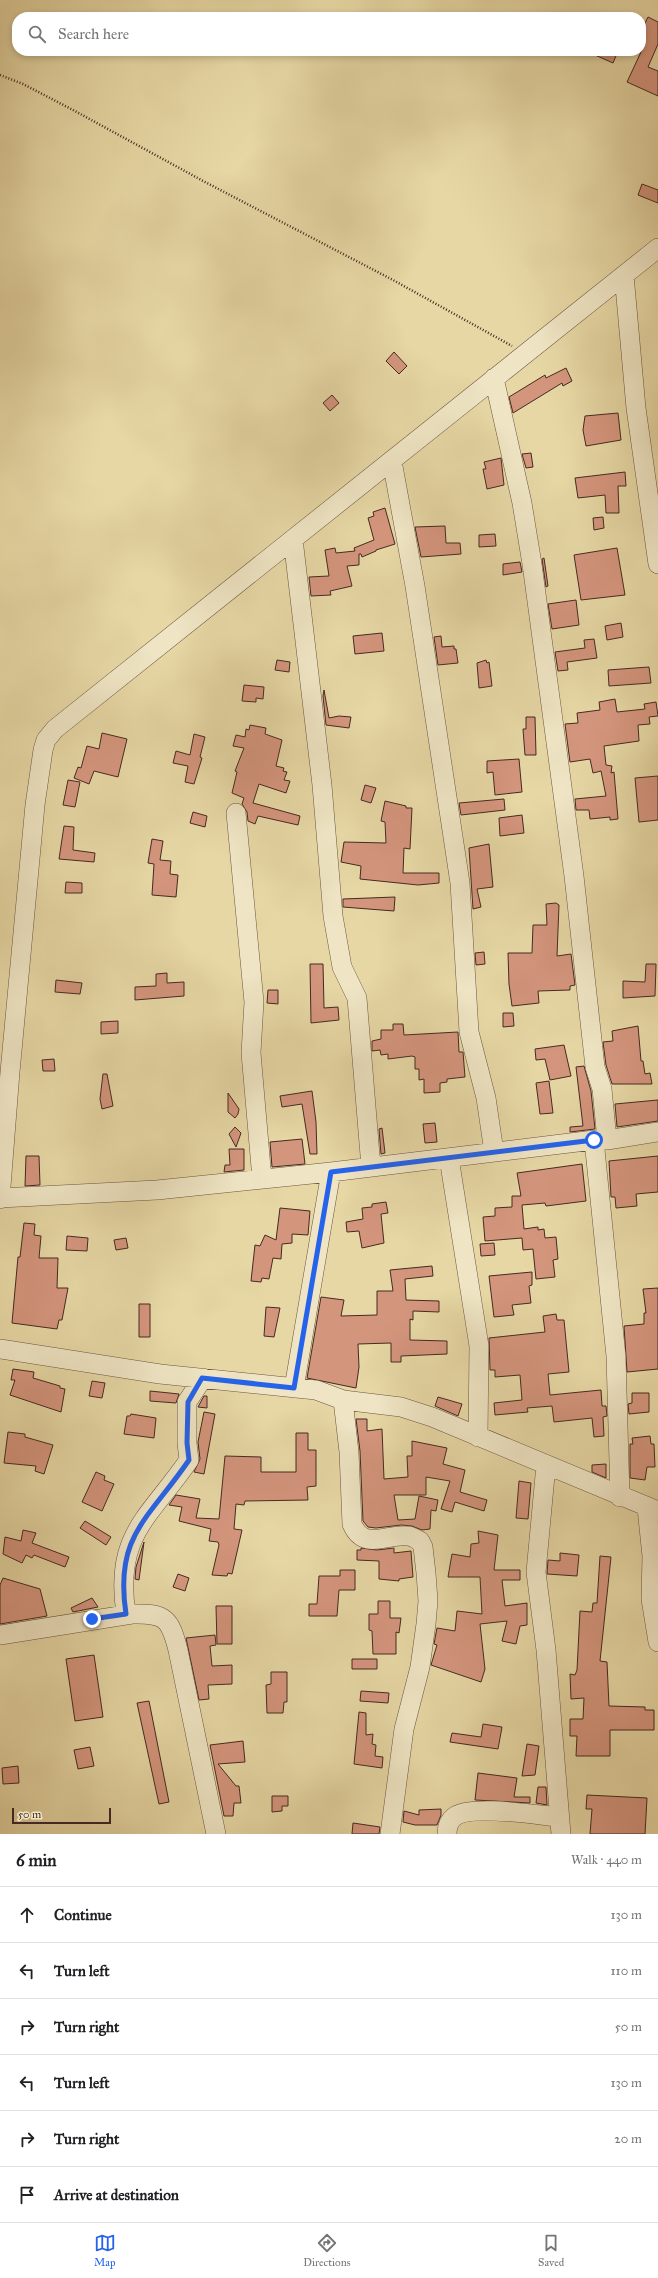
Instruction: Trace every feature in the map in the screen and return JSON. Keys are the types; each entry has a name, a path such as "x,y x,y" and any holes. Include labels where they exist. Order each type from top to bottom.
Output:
{"street":[{"path":"658,248 68,719 46,740 42,756 36,805 10,1072 0,1198 157,1190 331,1172 658,1132"},
{"path":"624,275 636,400 658,564"},
{"path":"494,378 522,503 532,564 574,876 595,1067 602,1089 601,1140 616,1356 620,1497"},
{"path":"392,461 414,586 460,883 469,1032 486,1098 494,1152"},
{"path":"292,539 322,785 333,916 342,967 357,998 371,1167"},
{"path":"236,813 254,1002 250,1053 262,1179"},
{"path":"449,1158 479,1346 478,1437"},
{"path":"294,1388 331,1172"},
{"path":"0,1349 160,1374 316,1390 343,1400 400,1407 432,1417 652,1510 651,1599 658,1642"},
{"path":"126,1614 123,1579 125,1558 135,1534 146,1516 189,1460 187,1443 188,1402 202,1378"},
{"path":"343,1400 349,1452 352,1524 356,1534 360,1537 379,1540 409,1536 420,1541 424,1558 428,1601 426,1624 420,1667 404,1729 390,1834"},
{"path":"447,1834 449,1823 453,1818 473,1810 560,1825 546,1650 536,1572 546,1465"},
{"path":"0,1636 126,1614 151,1613 162,1616 173,1631 216,1834"}],"path":[{"path":"0,75 23,84 73,110 393,280 526,354"}],"building":[{"path":"648,17 658,22 658,44 648,67 658,71 658,96 627,82 639,56 646,56 646,21"},
{"path":"597,56 616,56 613,63"},
{"path":"642,184 658,190 658,203 638,195"},
{"path":"394,352 407,366 399,374 386,361"},
{"path":"566,368 572,381 563,386 562,383 513,413 509,397 545,375 546,378"},
{"path":"332,395 339,403 330,411 323,403"},
{"path":"618,413 621,440 586,446 583,430 585,416"},
{"path":"531,453 533,467 526,468 522,454"},
{"path":"501,458 504,485 487,489 483,469 486,469 484,462"},
{"path":"625,472 626,486 618,486 619,513 606,513 605,495 578,498 575,478"},
{"path":"385,508 395,544 376,550 362,557 361,554 359,554 359,565 347,566 352,586 330,591 331,595 311,596 309,577 329,576 325,550 335,548 336,553 355,551 354,548 374,540 368,518 374,516 373,512"},
{"path":"603,517 604,528 594,530 593,518"},
{"path":"445,526 446,543 460,543 461,554 421,557 415,527"},
{"path":"495,534 496,546 479,547 479,535"},
{"path":"617,548 625,595 581,600 574,555"},
{"path":"544,558 548,586 546,587 542,559"},
{"path":"520,562 522,572 503,575 503,564"},
{"path":"576,600 579,625 552,629 548,604"},
{"path":"621,623 623,637 607,640 605,626"},
{"path":"382,633 384,651 355,654 353,636"},
{"path":"441,636 442,647 454,646 454,649 456,649 458,663 438,665 434,637"},
{"path":"594,639 597,658 567,662 568,670 558,671 555,652 585,648 584,640"},
{"path":"277,660 290,662 289,672 275,670"},
{"path":"486,660 487,663 489,662 492,686 479,688 477,663"},
{"path":"649,667 651,683 609,686 608,670"},
{"path":"244,685 264,687 263,699 256,698 256,702 242,701"},
{"path":"324,690 329,718 339,716 351,717 349,728 326,725 323,696"},
{"path":"615,699 617,712 645,709 644,704 656,702 658,716 649,717 650,724 638,725 639,741 604,746 606,765 612,766 611,773 614,772 618,819 610,820 610,817 590,819 589,810 576,810 575,799 606,796 601,771 593,773 590,759 570,762 565,724 578,723 577,713 600,710 599,702"},
{"path":"526,717 535,717 536,755 525,755 523,729 526,729"},
{"path":"250,725 266,728 265,734 282,740 276,766 284,768 283,771 287,772 284,780 290,781 286,793 259,784 253,803 300,816 298,825 258,816 255,824 248,821 247,812 242,804 244,798 232,793 237,772 235,771 244,748 233,746 236,735 245,737 246,729 249,730"},
{"path":"102,733 127,739 118,777 94,771 89,784 74,778 78,767 81,768 87,746 99,749"},
{"path":"194,734 205,737 200,757 202,758 194,784 185,782 188,766 173,763 176,751 190,755"},
{"path":"519,759 522,792 495,795 493,772 487,773 487,761"},
{"path":"658,776 658,820 639,822 635,778"},
{"path":"68,780 80,782 75,807 63,805"},
{"path":"365,785 376,788 371,803 361,800"},
{"path":"504,799 505,810 461,815 459,803"},
{"path":"385,801 406,806 406,808 412,808 410,849 404,848 403,873 439,873 439,883 418,885 360,879 361,866 341,862 344,842 386,843 385,822 381,821"},
{"path":"193,812 207,816 205,827 190,823"},
{"path":"522,815 524,833 500,836 499,818"},
{"path":"64,826 74,827 73,850 95,853 94,862 59,859"},
{"path":"152,839 163,841 160,860 171,861 170,874 178,875 176,897 152,895 154,864 148,863"},
{"path":"489,844 493,887 477,889 481,907 473,909 469,848"},
{"path":"66,882 82,883 82,893 65,893"},
{"path":"395,897 394,911 343,907 343,899"},
{"path":"556,903 559,905 557,956 571,954 575,985 570,986 570,990 538,991 539,1003 512,1006 509,984 508,953 532,953 533,925 547,925 546,904"},
{"path":"484,952 485,964 476,965 475,953"},
{"path":"310,964 323,964 324,1008 338,1007 339,1020 311,1023"},
{"path":"646,964 656,964 655,996 623,998 623,981 645,982"},
{"path":"167,973 167,983 184,982 184,996 135,1000 135,987 156,986 156,974"},
{"path":"56,980 82,983 80,994 55,992"},
{"path":"268,990 278,990 278,1004 267,1003"},
{"path":"503,1013 513,1013 514,1026 503,1027"},
{"path":"118,1021 118,1033 101,1034 101,1022"},
{"path":"393,1024 403,1024 404,1035 458,1032 459,1052 463,1052 465,1077 447,1079 447,1082 440,1083 440,1092 424,1093 424,1079 419,1080 419,1069 415,1069 415,1057 412,1056 388,1059 388,1054 381,1055 380,1050 372,1051 372,1041 381,1039 381,1030 393,1030"},
{"path":"638,1026 641,1061 643,1061 645,1074 650,1073 652,1084 612,1084 606,1065 603,1042 613,1041 612,1031"},
{"path":"564,1045 571,1076 550,1080 545,1059 536,1060 535,1049"},
{"path":"54,1059 55,1071 43,1071 42,1060"},
{"path":"584,1066 591,1091 595,1129 570,1132 570,1127 583,1126 576,1067"},
{"path":"103,1074 107,1074 113,1106 102,1109 100,1099"},
{"path":"549,1081 553,1113 540,1114 536,1083"},
{"path":"312,1091 316,1122 317,1154 310,1154 302,1104 282,1107 280,1096"},
{"path":"228,1093 239,1109 235,1118 228,1112"},
{"path":"658,1100 658,1121 617,1127 615,1104"},
{"path":"435,1123 437,1142 425,1143 423,1124"},
{"path":"235,1127 241,1133 236,1147 229,1134"},
{"path":"382,1128 385,1153 381,1154 379,1129"},
{"path":"302,1139 305,1164 272,1167 270,1142"},
{"path":"229,1149 244,1149 244,1170 224,1172 225,1165 230,1165"},
{"path":"26,1156 39,1156 40,1185 25,1186"},
{"path":"658,1156 658,1192 636,1194 637,1206 616,1208 615,1197 611,1197 609,1161"},
{"path":"582,1164 586,1201 546,1206 545,1203 522,1205 524,1229 538,1227 538,1230 544,1229 545,1238 556,1237 558,1259 553,1260 555,1277 536,1279 533,1249 523,1250 522,1238 485,1241 483,1217 495,1216 495,1208 512,1207 512,1196 521,1196 517,1173"},
{"path":"386,1202 388,1213 381,1214 384,1243 362,1248 359,1231 347,1232 346,1222 363,1219 362,1208 372,1207 372,1204"},
{"path":"280,1208 310,1211 308,1235 292,1234 292,1243 282,1244 281,1259 273,1258 269,1279 262,1278 261,1282 251,1281 255,1245 260,1246 265,1235 276,1240"},
{"path":"24,1223 35,1224 34,1235 41,1236 39,1258 58,1258 57,1288 68,1288 62,1320 59,1320 57,1329 12,1323 18,1257 20,1257"},
{"path":"67,1236 88,1238 87,1251 66,1250"},
{"path":"126,1238 128,1248 116,1250 114,1240"},
{"path":"494,1243 495,1255 481,1256 480,1244"},
{"path":"432,1266 433,1276 405,1279 406,1300 439,1301 439,1312 413,1311 413,1320 410,1319 410,1340 447,1341 447,1354 401,1356 401,1362 391,1362 391,1343 358,1344 359,1367 356,1388 307,1378 321,1297 344,1300 341,1316 377,1315 377,1291 393,1291 390,1270"},
{"path":"532,1272 532,1285 529,1286 531,1303 512,1305 514,1315 494,1317 489,1276"},
{"path":"658,1288 658,1369 627,1372 624,1326 644,1324 644,1313 646,1313 643,1289"},
{"path":"139,1304 150,1304 150,1337 139,1337"},
{"path":"266,1307 280,1308 274,1337 264,1336"},
{"path":"556,1314 557,1320 564,1320 569,1372 548,1374 550,1395 601,1390 602,1406 606,1406 607,1416 603,1417 604,1436 594,1437 592,1418 554,1422 552,1406 527,1408 528,1412 495,1415 494,1403 522,1400 520,1375 495,1377 495,1370 490,1370 489,1338 545,1332 543,1316"},
{"path":"13,1369 34,1372 33,1378 60,1386 60,1388 65,1389 61,1412 10,1395 15,1380 11,1380"},
{"path":"92,1381 105,1383 102,1398 89,1396"},
{"path":"150,1391 179,1394 176,1403 150,1401"},
{"path":"632,1393 649,1393 649,1412 629,1414 628,1404 632,1403"},
{"path":"204,1396 207,1396 207,1408 198,1407"},
{"path":"438,1397 462,1404 458,1416 435,1406"},
{"path":"204,1412 215,1414 204,1474 194,1472 200,1459 198,1442"},
{"path":"131,1414 156,1418 154,1438 124,1434 127,1416 130,1416"},
{"path":"356,1419 367,1419 367,1431 382,1429 384,1479 408,1477 407,1456 412,1456 412,1441 447,1448 443,1464 465,1470 460,1492 487,1500 484,1511 455,1502 452,1512 441,1509 450,1481 426,1477 426,1495 394,1495 398,1520 415,1519 419,1496 438,1500 436,1511 431,1510 430,1529 422,1530 412,1526 401,1525 376,1528 368,1527 363,1521 360,1451"},
{"path":"8,1432 25,1434 25,1437 53,1445 44,1474 35,1471 36,1466 4,1463"},
{"path":"296,1433 308,1433 308,1450 316,1450 316,1486 307,1487 308,1500 245,1501 244,1505 236,1504 234,1529 242,1530 232,1574 228,1573 227,1576 212,1575 219,1545 218,1542 209,1541 211,1529 179,1521 182,1507 169,1505 176,1495 200,1499 196,1518 219,1519 225,1456 261,1457 261,1472 296,1472"},
{"path":"650,1436 651,1444 654,1444 655,1467 647,1467 645,1480 630,1478 630,1444 633,1444 632,1438"},
{"path":"606,1464 606,1478 592,1472 592,1465"},
{"path":"96,1472 105,1476 104,1480 114,1484 102,1511 82,1502"},
{"path":"519,1481 531,1483 528,1519 516,1518"},
{"path":"85,1521 111,1537 106,1545 80,1528"},
{"path":"23,1530 36,1533 32,1543 69,1557 65,1567 34,1555 32,1558 26,1555 22,1563 3,1554 5,1537 21,1541"},
{"path":"478,1531 498,1535 494,1570 520,1570 520,1580 502,1580 505,1606 527,1603 527,1625 520,1626 516,1644 502,1641 507,1621 480,1624 485,1669 481,1682 431,1665 437,1645 434,1644 437,1628 455,1631 457,1611 482,1614 480,1577 448,1577 452,1554 470,1557 471,1544 479,1543"},
{"path":"144,1542 139,1580 135,1579 136,1567"},
{"path":"361,1548 377,1550 394,1548 394,1553 411,1551 413,1577 399,1579 399,1581 379,1579 379,1561 357,1560 357,1550 361,1550"},
{"path":"560,1553 579,1555 577,1576 547,1574 548,1560 560,1561"},
{"path":"600,1556 611,1557 600,1661 607,1662 609,1706 645,1707 645,1710 654,1710 654,1730 610,1730 610,1756 576,1756 577,1736 570,1736 570,1719 583,1719 584,1698 571,1699 570,1674 575,1675 577,1670 580,1611 592,1612 593,1603 597,1603"},
{"path":"340,1570 355,1570 355,1590 339,1590 337,1616 309,1616 309,1604 317,1604 319,1576 340,1576"},
{"path":"178,1574 189,1578 185,1591 173,1587"},
{"path":"3,1578 40,1589 47,1616 0,1624 0,1585"},
{"path":"92,1598 98,1607 73,1612 71,1608"},
{"path":"378,1601 390,1601 390,1618 401,1618 399,1633 396,1632 396,1654 373,1654 372,1631 369,1630 369,1614 378,1614"},
{"path":"216,1606 232,1606 232,1644 217,1644"},
{"path":"215,1635 216,1645 210,1646 212,1666 232,1665 232,1684 208,1685 209,1699 199,1700 186,1638"},
{"path":"94,1655 103,1717 75,1721 66,1659"},
{"path":"352,1659 377,1659 377,1669 352,1669"},
{"path":"271,1672 287,1672 287,1702 284,1702 283,1713 267,1713 266,1685 271,1684"},
{"path":"361,1691 389,1693 388,1703 360,1701"},
{"path":"149,1701 169,1802 159,1804 137,1703"},
{"path":"359,1712 366,1713 366,1735 373,1734 372,1744 376,1745 375,1756 383,1757 382,1768 354,1764"},
{"path":"483,1724 502,1727 498,1749 450,1742 452,1733 481,1737"},
{"path":"243,1741 245,1762 218,1764 236,1786 239,1786 241,1803 234,1803 233,1816 224,1816 210,1745"},
{"path":"527,1744 539,1746 535,1775 522,1776"},
{"path":"90,1747 94,1766 78,1769 74,1750"},
{"path":"18,1766 19,1783 3,1784 2,1768"},
{"path":"478,1773 517,1778 514,1797 530,1797 530,1803 475,1800"},
{"path":"538,1787 546,1787 547,1805 536,1803"},
{"path":"587,1795 647,1798 645,1834 590,1834 592,1809 586,1809"},
{"path":"272,1796 288,1796 288,1806 282,1806 282,1811 272,1812"},
{"path":"441,1809 441,1815 437,1825 415,1825 403,1822 404,1811 419,1815 419,1810"},
{"path":"353,1823 380,1827 379,1834 352,1834"}],"route":[{"path":"92,1619 126,1614 123,1579 125,1558 135,1534 146,1516 189,1460 187,1443 188,1402 202,1378 294,1388 331,1172 594,1140"}]}
